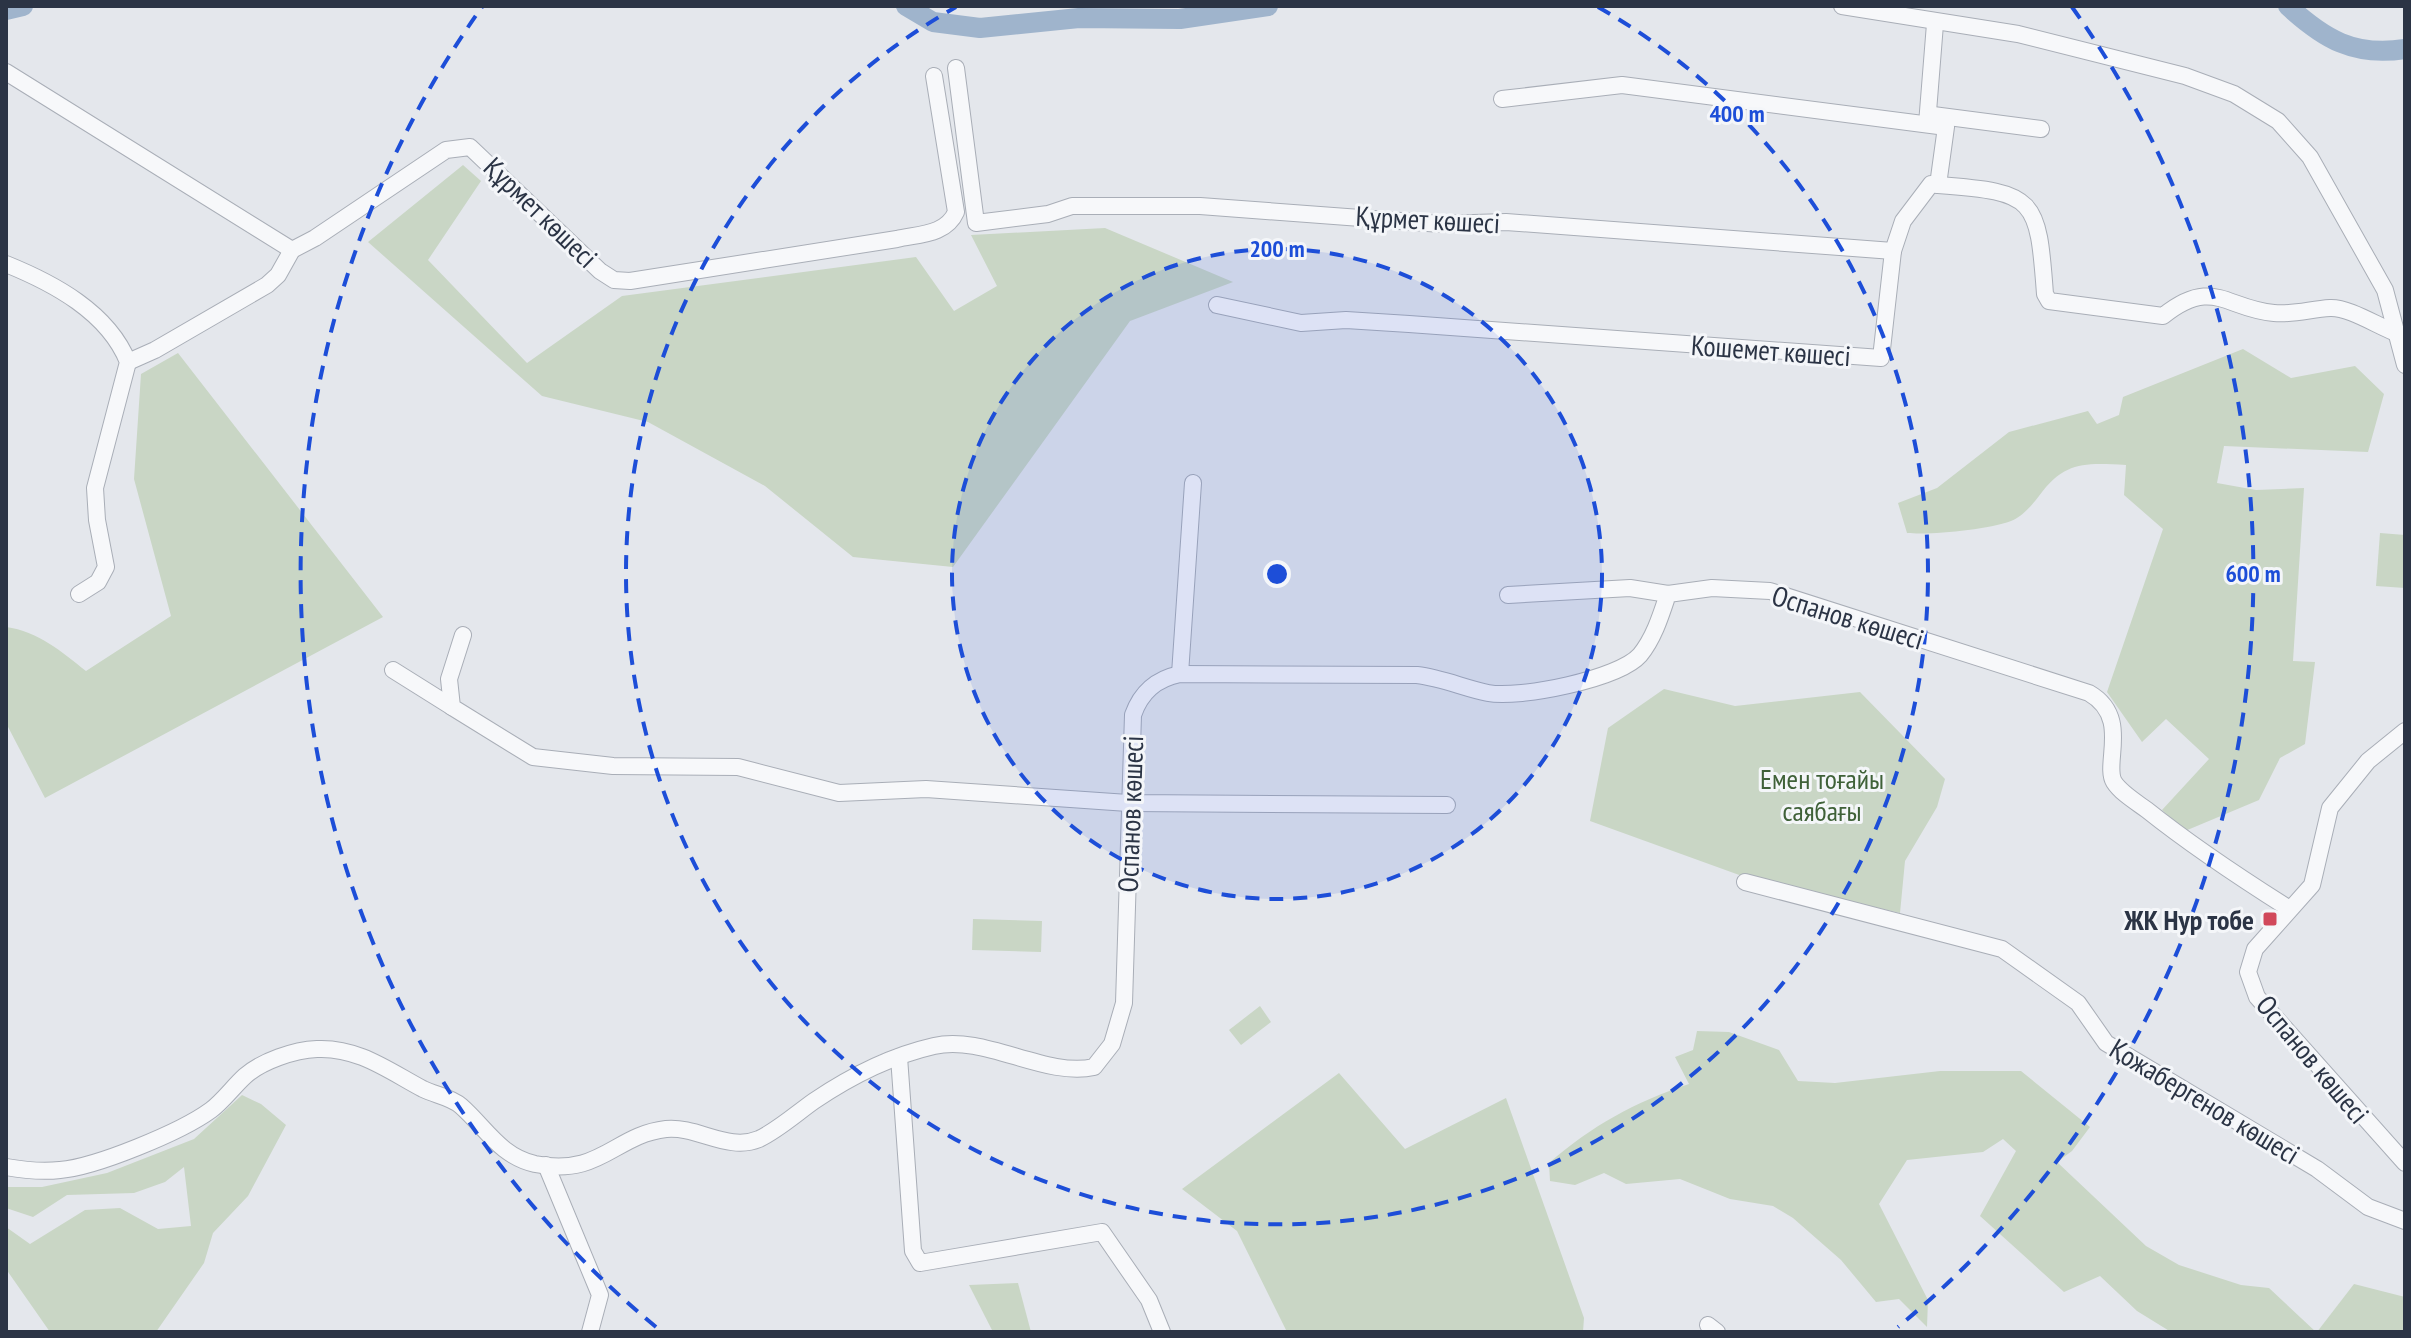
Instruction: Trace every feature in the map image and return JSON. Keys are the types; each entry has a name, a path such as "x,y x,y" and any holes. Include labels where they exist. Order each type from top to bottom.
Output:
{"street":[{"path":"1842,6 1935,24 2018,34 2185,76 2234,94 2278,121 2310,157 2338,201 2385,290 2405,365"},
{"path":"1927,119 1935,24"},
{"name":"Құрмет көшесі","path":"956,68 976,223 1048,214 1072,206 1200,206 1430,223 1506,222 1893,251"},
{"path":"6,72 292,250 278,275 267,285 155,350 128,362"},
{"name":"Құрмет көшесі","path":"292,250 315,238 446,150 458,147 470,147 481,154 600,271 614,280 630,281 938,231 951,223 956,212 934,76"},
{"path":"1502,99 1622,85 2041,129"},
{"path":"1927,119 1946,127 1938,185 2017,196 2031,209 2041,233 2045,294 2049,301 2163,316 2179,304 2205,296 2228,298 2271,313 2301,314 2332,308 2394,332"},
{"name":"Кошемет көшесі","path":"1217,305 1301,323 1346,320 1881,358 1893,251 1903,221 1931,184 1938,185"},
{"path":"6,264 92,311 123,350 128,362 95,488 97,520 106,567 98,582 79,594"},
{"path":"1180,674 1193,483"},
{"path":"1508,595 1630,588 1668,594"},
{"name":"Оспанов көшесі","path":"6,1167 61,1170 91,1164 191,1123 214,1108 248,1074 275,1059 314,1049 336,1049 362,1056 458,1103 494,1143 516,1158 569,1168 609,1155 644,1135 667,1129 701,1133 736,1144 760,1138 835,1087 880,1063 937,1045 963,1045 1068,1067 1094,1067 1112,1044 1124,1003 1133,715 1139,699 1162,678 1180,674 1417,675 1445,679 1491,694 1544,692 1615,670 1639,657 1651,637 1668,594 1712,588 1770,591 2089,693 2103,703 2114,732 2111,774 2119,788 2195,849 2288,908"},
{"path":"452,707 449,679 463,635"},
{"path":"393,670 533,757 613,766 738,767 839,793 926,789 1128,803 1447,805"},
{"name":"Оспанов көшесі","path":"2405,731 2368,761 2330,808 2318,873 2304,896 2288,908 2255,949 2248,972 2257,997 2405,1163"},
{"name":"Қожабергенов көшесі","path":"1745,882 2002,949 2078,1003 2106,1043 2160,1079 2305,1162 2368,1207 2405,1221"},
{"path":"899,1057 913,1251 920,1263 1102,1232 1149,1300 1162,1332"},
{"path":"546,1165 600,1295 590,1332"}],"green space":[{"path":"463,165 481,181 428,260 527,363 622,296 916,257 954,311 997,286 971,235 1105,228 1233,282 1130,321 953,567 853,557 765,486 648,422 542,396 368,242"},
{"path":"2243,349 2291,378 2355,366 2384,394 2368,452 2224,446 2217,483 2256,490 2304,488 2293,661 2315,662 2305,744 2280,758 2259,800 2185,831 2162,810 2209,759 2166,719 2142,742 2107,692 2163,529 2124,495 2126,465 2098,464 2067,470 2048,485 2019,517 1974,529 1907,533 1898,503 1937,488 2009,432 2088,411 2097,424 2119,415 2123,397"},
{"path":"178,353 383,617 45,798 6,723 6,627 39,638 86,671 171,616 134,479 141,374"},
{"path":"2380,533 2405,535 2405,588 2376,586"},
{"name":"Емен тоғайы саябағы","path":"1664,689 1735,706 1860,692 1945,779 1937,807 1905,861 1900,913 1742,876 1590,821 1608,728"},
{"path":"973,919 1042,921 1041,952 972,950"},
{"path":"1260,1006 1271,1022 1241,1045 1229,1030"},
{"path":"1697,1031 1729,1032 1779,1050 1798,1081 1835,1083 1940,1071 2021,1071 2090,1127 2072,1151 2057,1162 2146,1246 2179,1265 2241,1285 2269,1288 2316,1332 2171,1332 2137,1311 2100,1276 2064,1292 1980,1216 2016,1151 2003,1139 1983,1152 1907,1160 1879,1204 1928,1300 1927,1327 1899,1299 1876,1302 1841,1260 1793,1218 1773,1206 1730,1199 1680,1179 1626,1184 1604,1173 1575,1185 1550,1181 1549,1163 1582,1137 1632,1107 1689,1084 1675,1057 1693,1050"},
{"path":"1339,1073 1405,1149 1506,1098 1584,1318 1583,1332 1287,1332 1237,1231 1182,1189"},
{"path":"242,1095 261,1104 286,1125 248,1196 213,1233 204,1263 156,1332 50,1332 6,1269 6,1227 30,1244 85,1210 120,1208 158,1229 191,1226 184,1167 165,1182 134,1193 67,1195 33,1217 6,1208 6,1187 42,1187 107,1173 194,1139"},
{"path":"1018,1283 1031,1332 993,1332 969,1285"},
{"path":"2354,1284 2405,1297 2405,1332 2317,1332"}],"waterway":[{"path":"6,10 23,6"},
{"path":"906,6 933,22 980,28 1079,18 1180,19 1268,6"},
{"path":"2288,6 2314,28 2341,43 2370,50 2405,49"}],"place":[{"name":"ЖК Нур тобе","path":"2270,919"}]}
